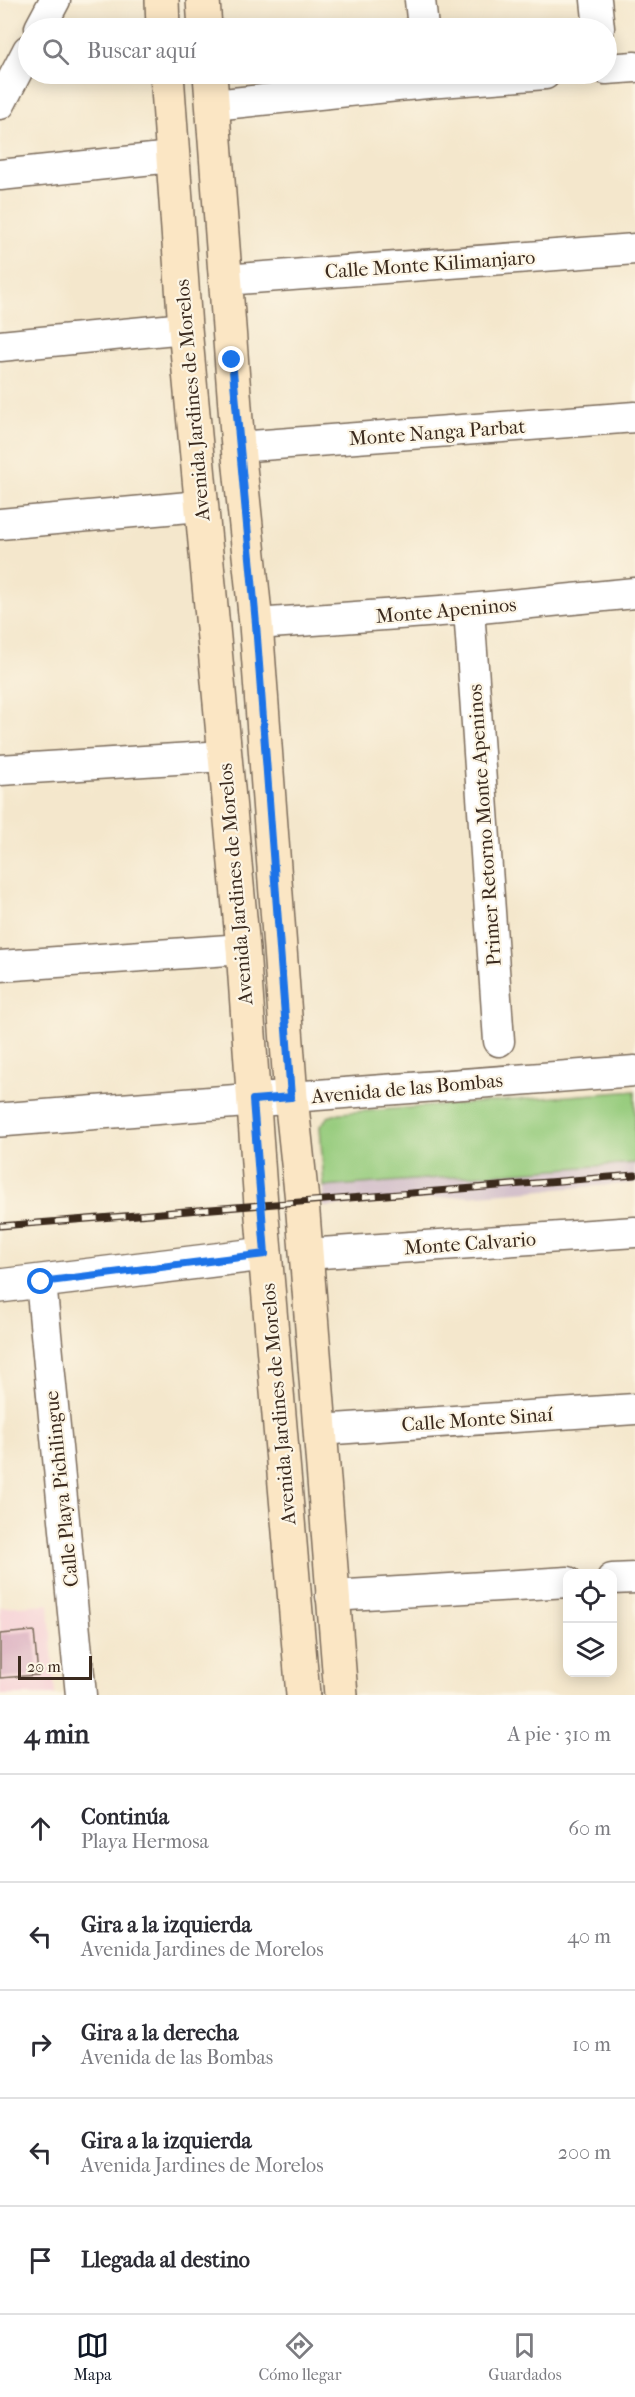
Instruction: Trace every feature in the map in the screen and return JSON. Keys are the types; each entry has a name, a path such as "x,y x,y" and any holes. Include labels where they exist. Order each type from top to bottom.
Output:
{"main road":[{"path":"162,0 163,18"},
{"path":"203,0 205,18"},
{"name":"Avenida Jardines de Morelos","path":"167,84 188,363 243,949 265,1254 303,1695"},
{"name":"Avenida Jardines de Morelos","path":"211,89 238,447 256,624 291,1097 306,1254 341,1695"},
{"path":"188,363 232,360"},
{"path":"332,1695 341,1695"}],"street":[{"path":"45,18 55,0"},
{"path":"420,0 422,18"},
{"path":"596,0 598,18"},
{"path":"617,68 635,67"},
{"path":"0,105 18,70"},
{"path":"211,89 309,84"},
{"path":"0,175 172,157"},
{"name":"Calle Monte Kilimanjaro","path":"225,280 635,249"},
{"path":"0,346 185,328"},
{"name":"Monte Nanga Parbat","path":"238,447 635,417"},
{"path":"0,524 201,506"},
{"name":"Monte Apeninos","path":"256,624 469,609 635,593"},
{"name":"Primer Retorno Monte Apeninos","path":"469,609 499,1041"},
{"path":"0,770 224,756"},
{"path":"0,966 243,949"},
{"name":"Avenida de las Bombas","path":"0,1120 635,1071"},
{"name":"Monte Calvario","path":"306,1254 635,1232"},
{"path":"0,1286 265,1254"},
{"name":"Calle Playa Pichilingue","path":"41,1282 81,1695"},
{"name":"Calle Monte Sinaí","path":"319,1430 635,1409"},
{"path":"617,1579 635,1578"},
{"path":"332,1596 563,1582"}],"shaded area":[{"path":"635,1163 635,1183 324,1207 324,1187"},
{"path":"49,1604 55,1695 0,1695 0,1607"}],"green space":[{"path":"635,1091 635,1163 324,1187 320,1126 328,1117 340,1113"}],"building":[{"path":"34,1631 38,1675 0,1678 0,1634"}],"railway":[{"path":"0,1226 635,1175"}],"route":[{"path":"41,1282 265,1254 253,1100 291,1097 256,624 238,447 232,360"}]}
